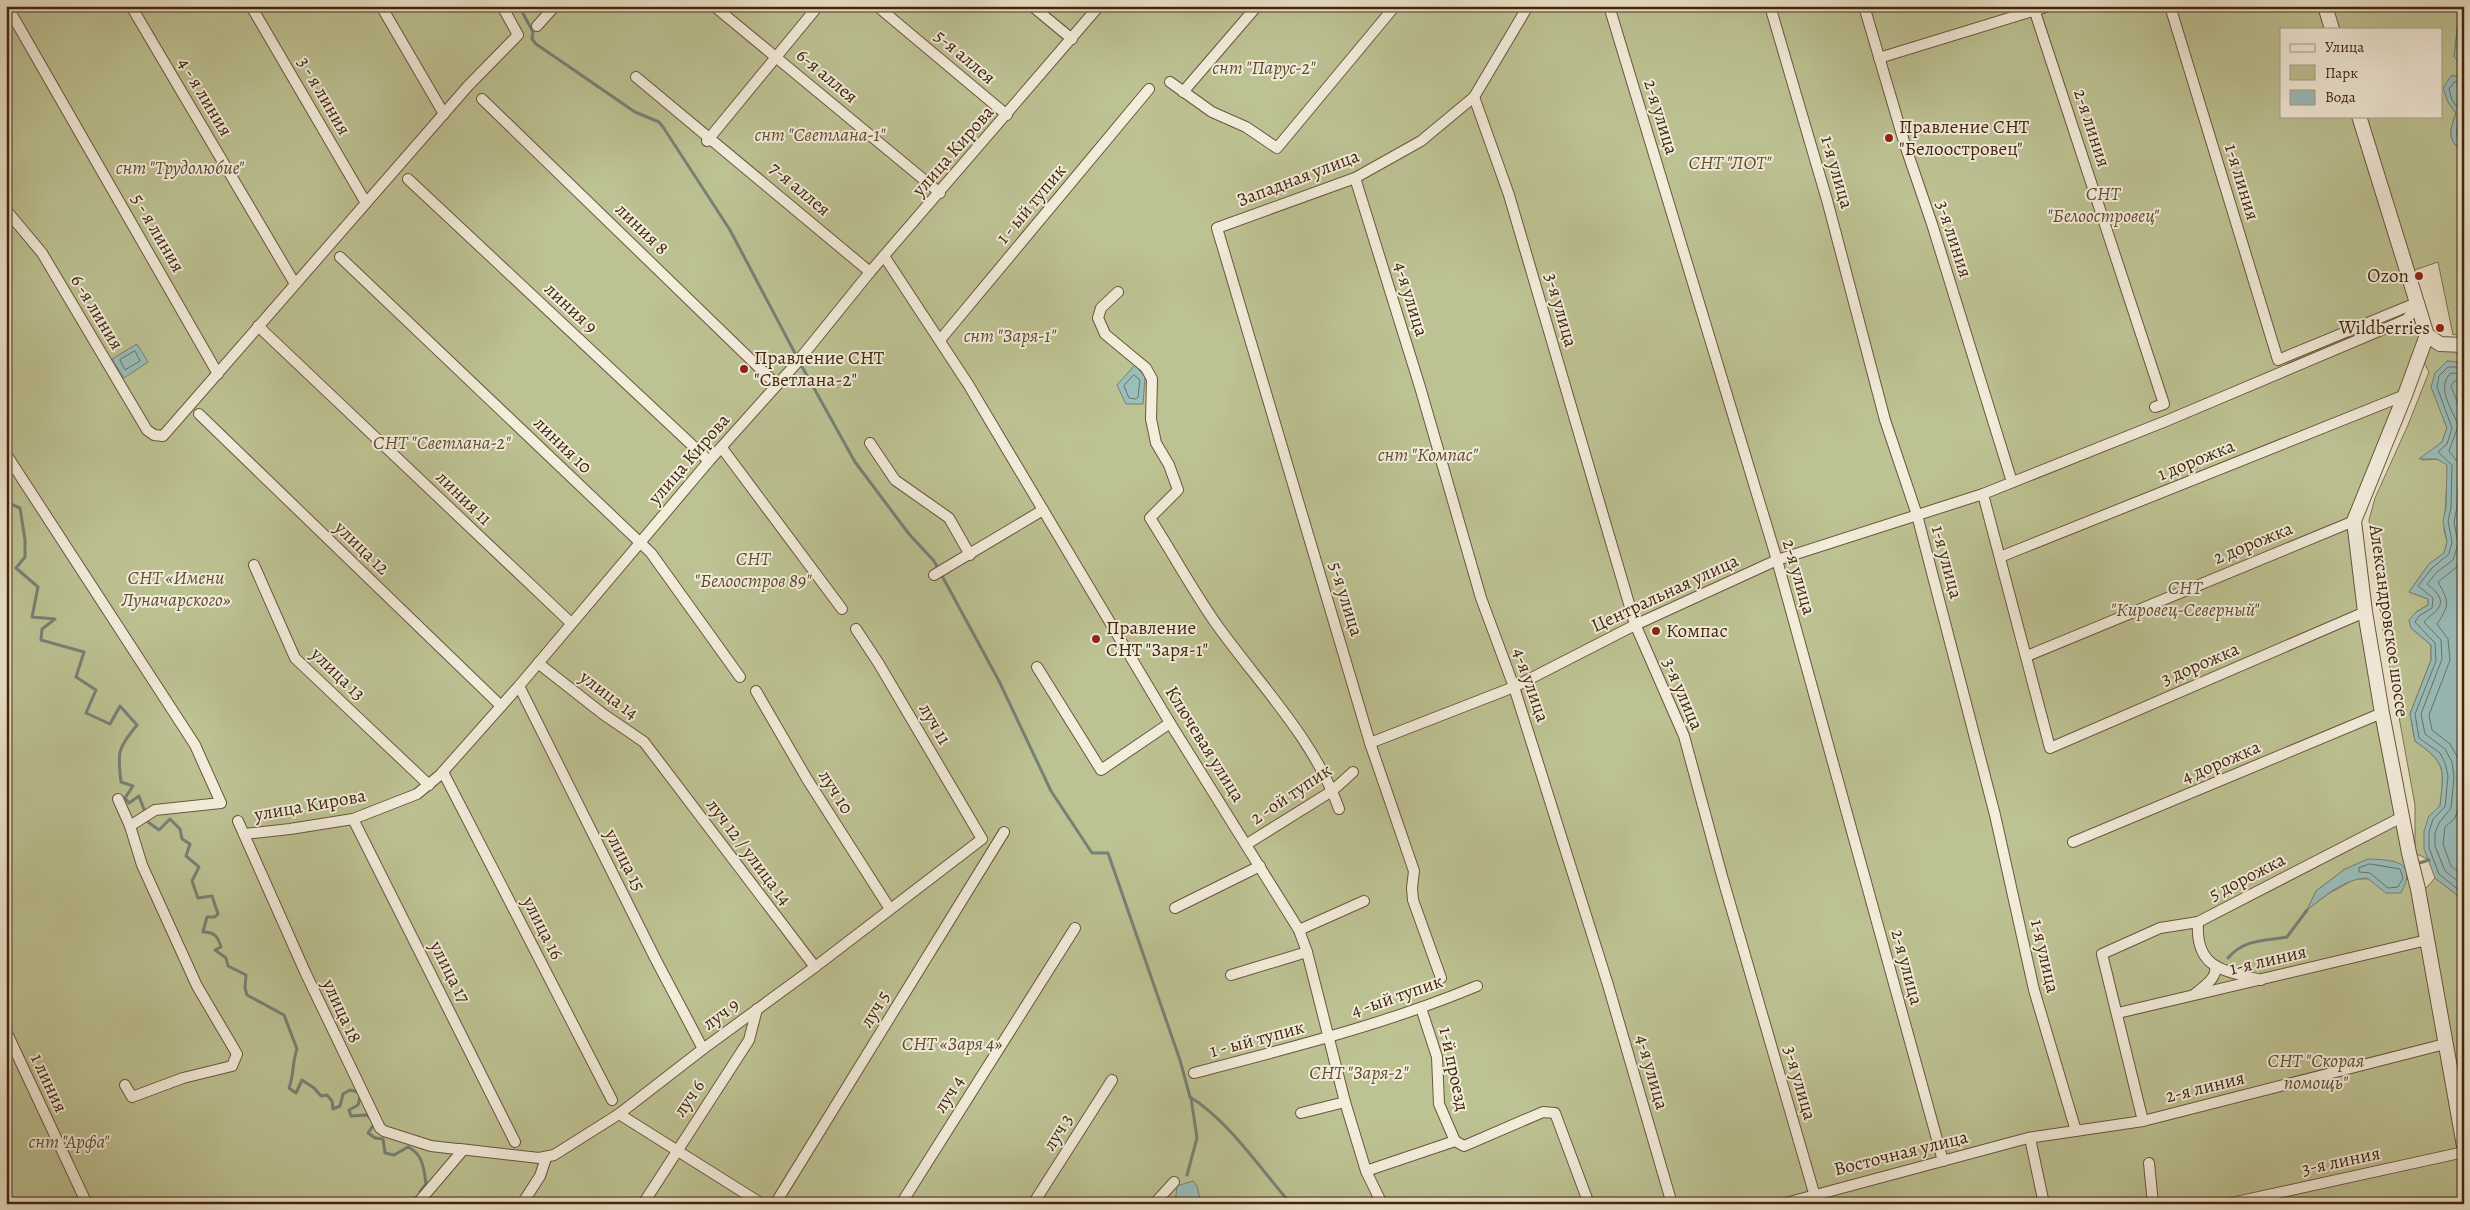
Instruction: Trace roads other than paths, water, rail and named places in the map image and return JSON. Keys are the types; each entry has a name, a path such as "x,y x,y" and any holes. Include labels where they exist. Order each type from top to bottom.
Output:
{"street":[{"name":"5 - я линия","path":"7,6 218,374"},
{"name":"4 - я линия","path":"131,6 295,284"},
{"name":"3 - я линия","path":"251,6 366,202"},
{"path":"381,6 444,114"},
{"path":"218,374 366,202 503,47 518,34 502,6"},
{"path":"538,26 555,6"},
{"name":"6-я аллея","path":"714,6 940,193"},
{"path":"708,139 818,6"},
{"name":"5-я аллея","path":"877,6 1007,115"},
{"path":"1032,6 1072,39"},
{"name":"улица Кирова","path":"244,834 353,819 417,794 430,785 519,686 640,542 794,366 870,272 940,193 1099,6"},
{"path":"1184,92 1257,6"},
{"path":"1170,82 1212,112 1246,127 1277,148 1395,6"},
{"name":"Западная улица","path":"1217,228 1355,178 1421,141 1474,97 1528,6"},
{"name":"2-я улица","path":"1609,6 1777,560 1943,1161"},
{"name":"1-я улица","path":"1770,6 1827,200 1885,420 1917,515 1995,815 2034,990 2076,1131"},
{"name":"3-я линия","path":"1864,6 2012,482"},
{"path":"1879,58 2034,8 2049,6"},
{"name":"1-я линия","path":"2170,6 2278,360 2416,305"},
{"path":"2325,6 2332,28"},
{"name":"2-я линия","path":"2034,8 2159,405"},
{"name":"7-я аллея","path":"636,77 708,139 870,272"},
{"name":"1 - ый тупик","path":"940,340 1149,89"},
{"name":"3-я улица","path":"1474,97 1509,195 1635,626 1684,736 1722,876 1814,1193"},
{"name":"линия 8","path":"482,99 777,385"},
{"path":"2360,118 2416,305 2427,335 2440,344 2464,345"},
{"name":"4-я улица","path":"1355,178 1420,387 1481,598 1514,687 1608,985 1672,1204"},
{"name":"линия 9","path":"408,180 710,461"},
{"name":"6 -я линия","path":"6,210 42,253 147,430 154,435 163,436 218,374"},
{"name":"5-я улица","path":"1217,228 1370,743 1414,872 1412,888 1414,900 1441,978"},
{"name":"Ключевая улица","path":"884,256 940,340 1170,723 1299,930 1307,952 1345,1102 1366,1170 1382,1204"},
{"name":"линия 10","path":"340,257 651,553 740,677"},
{"path":"1118,292 1100,308 1098,318 1105,334 1146,368 1152,379 1150,419 1156,443 1169,465 1178,490 1150,518 1218,625 1283,708 1332,791 1339,809"},
{"name":"Центральная улица","path":"1370,743 1514,687 1635,626 1777,560 1983,494 2166,421 2407,319 2416,305"},
{"name":"линия 11","path":"258,326 571,623"},
{"name":"Александровское шоссе","path":"2427,335 2354,521 2365,612 2382,713 2464,1146"},
{"name":"1 дорожка","path":"2000,557 2405,395"},
{"name":"улица 12","path":"199,414 501,706"},
{"path":"870,443 895,480 949,518 970,555"},
{"path":"722,448 842,610"},
{"path":"6,454 195,745 221,803 155,810 130,826"},
{"path":"1983,494 2027,656"},
{"path":"934,575 1043,510"},
{"name":"2 дорожка","path":"2027,656 2354,521"},
{"name":"улица 13","path":"254,566 295,658 430,785"},
{"name":"3 дорожка","path":"2027,656 2050,748 2365,612"},
{"name":"луч 11","path":"856,628 982,839"},
{"name":"улица 14","path":"538,663 603,714 644,742 656,757"},
{"path":"1037,667 1101,770 1170,723"},
{"name":"улица 15","path":"519,686 703,1049"},
{"name":"луч 10","path":"756,691 807,779 890,910"},
{"name":"4 дорожка","path":"2073,842 2382,713"},
{"name":"луч 12 / улица 14","path":"656,757 815,967"},
{"name":"улица 16","path":"443,772 612,1100"},
{"name":"2 -ой тупик","path":"1246,844 1332,791 1353,772"},
{"path":"118,798 130,826 142,865 197,986 237,1054 232,1066 183,1078 132,1097 125,1085"},
{"name":"5 дорожка","path":"2118,1013 2102,954 2160,928 2198,922 2402,817"},
{"name":"улица 17","path":"353,819 514,1142"},
{"name":"улица 18","path":"238,821 306,974 380,1128 431,1146 460,1149"},
{"name":"луч 5","path":"775,1204 1004,832"},
{"name":"луч 9","path":"546,1158 554,1155 619,1114 982,839"},
{"path":"1175,908 1260,866"},
{"path":"1299,930 1364,901"},
{"path":"2198,922 2197,937 2200,951 2215,966 2263,980"},
{"name":"луч 4","path":"901,1204 1075,928"},
{"name":"1-я линия","path":"2118,1013 2426,940"},
{"path":"1231,975 1307,952"},
{"path":"2193,996 2213,977 2216,970 2215,966"},
{"name":"4 -ый тупик","path":"1328,1038 1421,1008 1477,986"},
{"name":"1-й проезд","path":"1421,1008 1436,1057 1439,1104 1455,1141 1464,1146 1543,1112 1556,1113 1589,1204"},
{"name":"луч 6","path":"643,1204 676,1149 749,1040 758,1009"},
{"path":"2118,1013 2143,1121"},
{"name":"1 линия","path":"6,1031 87,1204"},
{"name":"1 - ый тупик","path":"1194,1073 1328,1038"},
{"name":"2-я линия","path":"2030,1138 2143,1121 2445,1044"},
{"name":"луч 3","path":"1033,1204 1112,1080"},
{"path":"1300,1113 1345,1102"},
{"path":"619,1114 762,1204"},
{"path":"2030,1138 2044,1204"},
{"name":"Восточная улица","path":"1782,1204 1814,1193 2030,1138"},
{"path":"1366,1170 1455,1141"},
{"path":"418,1204 460,1149 495,1155 546,1158 540,1176 522,1204"},
{"name":"3-я линия","path":"2227,1204 2464,1152"},
{"path":"2149,1163 2153,1204"},
{"path":"1154,1204 1174,1182"}],"water":[{"path":"2464,18 2464,66 2454,57 2458,22"},
{"path":"2451,76 2464,76 2464,153 2452,139 2451,131 2456,113 2448,102 2443,88"},
{"path":"137,344 148,362 124,378 112,359"},
{"path":"2447,361 2464,363 2464,909 2457,895 2435,878 2424,849 2424,831 2429,816 2440,806 2442,775 2438,762 2415,741 2410,714 2431,660 2431,645 2411,628 2409,620 2416,612 2428,605 2428,599 2409,592 2429,564 2444,553 2447,542 2443,521 2446,508 2447,465 2437,459 2419,459 2442,442 2447,428 2431,387 2435,373"},
{"path":"1135,365 1145,377 1143,404 1126,404 1117,385"},
{"path":"2368,859 2387,860 2401,864 2405,868 2407,874 2406,882 2401,893 2386,893 2367,878 2359,879 2350,881 2335,889 2307,910 2316,891 2345,869"},
{"path":"1193,1181 1197,1186 1201,1204 1175,1204 1177,1186"}],"waterway":[{"path":"519,6 533,32 532,39 536,44 635,112 659,122 663,127 730,230 797,357"},
{"path":"2460,6 2464,18"},
{"path":"800,363 855,462 909,534 934,561 999,681 1051,791 1092,853 1108,853 1180,1060 1190,1097 1231,1132 1291,1204"},
{"path":"6,502 20,508 25,540 25,557 16,568 38,587 32,617 55,619 42,629 41,640 84,652 76,677 96,690 86,713 110,724 120,706 137,725 126,739 120,751 120,772 121,782 133,786 125,798 129,803 139,796 145,812"},
{"path":"148,822 159,830 170,819 180,829 182,839 190,844 186,856 199,867 192,881 198,898 212,896 218,914 215,917 207,917 203,932 213,934 217,938 221,947 215,950 226,958 228,966 246,975 245,988 247,995 284,1015 297,1049 289,1088 296,1093 302,1080 314,1088 321,1096 327,1095 332,1101 333,1109 340,1106 343,1094 350,1090 358,1092 360,1097 358,1105 349,1110 351,1116 367,1115 375,1123 368,1133 375,1138 383,1139 385,1153 394,1155 408,1147 417,1154 422,1163 426,1184 420,1192"},
{"path":"2416,864 2429,860"},
{"path":"2228,958 2241,947 2248,944 2287,937 2307,910"},
{"path":"1187,1175 1197,1138 1191,1098"},
{"path":"429,1200 432,1204"}],"place":[{"name":"Правление СНТ \"Белоостровец\"","path":"1889,138"},
{"name":"Ozon","path":"2419,276"},
{"name":"Wildberries","path":"2440,328"},
{"name":"Правление СНТ \"Светлана-2\"","path":"744,369"},
{"name":"Компас","path":"1656,631"},
{"name":"Правление СНТ \"Заря-1\"","path":"1096,639"}],"park label":[{"name":"снт \"Парус-2\"","path":"1264,68"},
{"name":"снт \"Светлана-1\"","path":"820,135"},
{"name":"СНТ \"ЛОТ\"","path":"1730,163"},
{"name":"снт \"Трудолюбие\"","path":"180,168"},
{"name":"СНТ \"Белоостровец\"","path":"2103,205"},
{"name":"снт \"Заря-1\"","path":"1010,336"},
{"name":"СНТ \"Светлана-2\"","path":"442,443"},
{"name":"снт \"Компас\"","path":"1428,455"},
{"name":"СНТ \"Белоостров 89\"","path":"753,570"},
{"name":"СНТ «Имени Луначарского»","path":"176,589"},
{"name":"СНТ \"Кировец-Северный\"","path":"2185,599"},
{"name":"СНТ «Заря 4»","path":"952,1044"},
{"name":"СНТ \"Скорая помощь\"","path":"2316,1072"},
{"name":"СНТ \"Заря-2\"","path":"1359,1073"},
{"name":"снт \"Арфа\"","path":"69,1142"}]}
